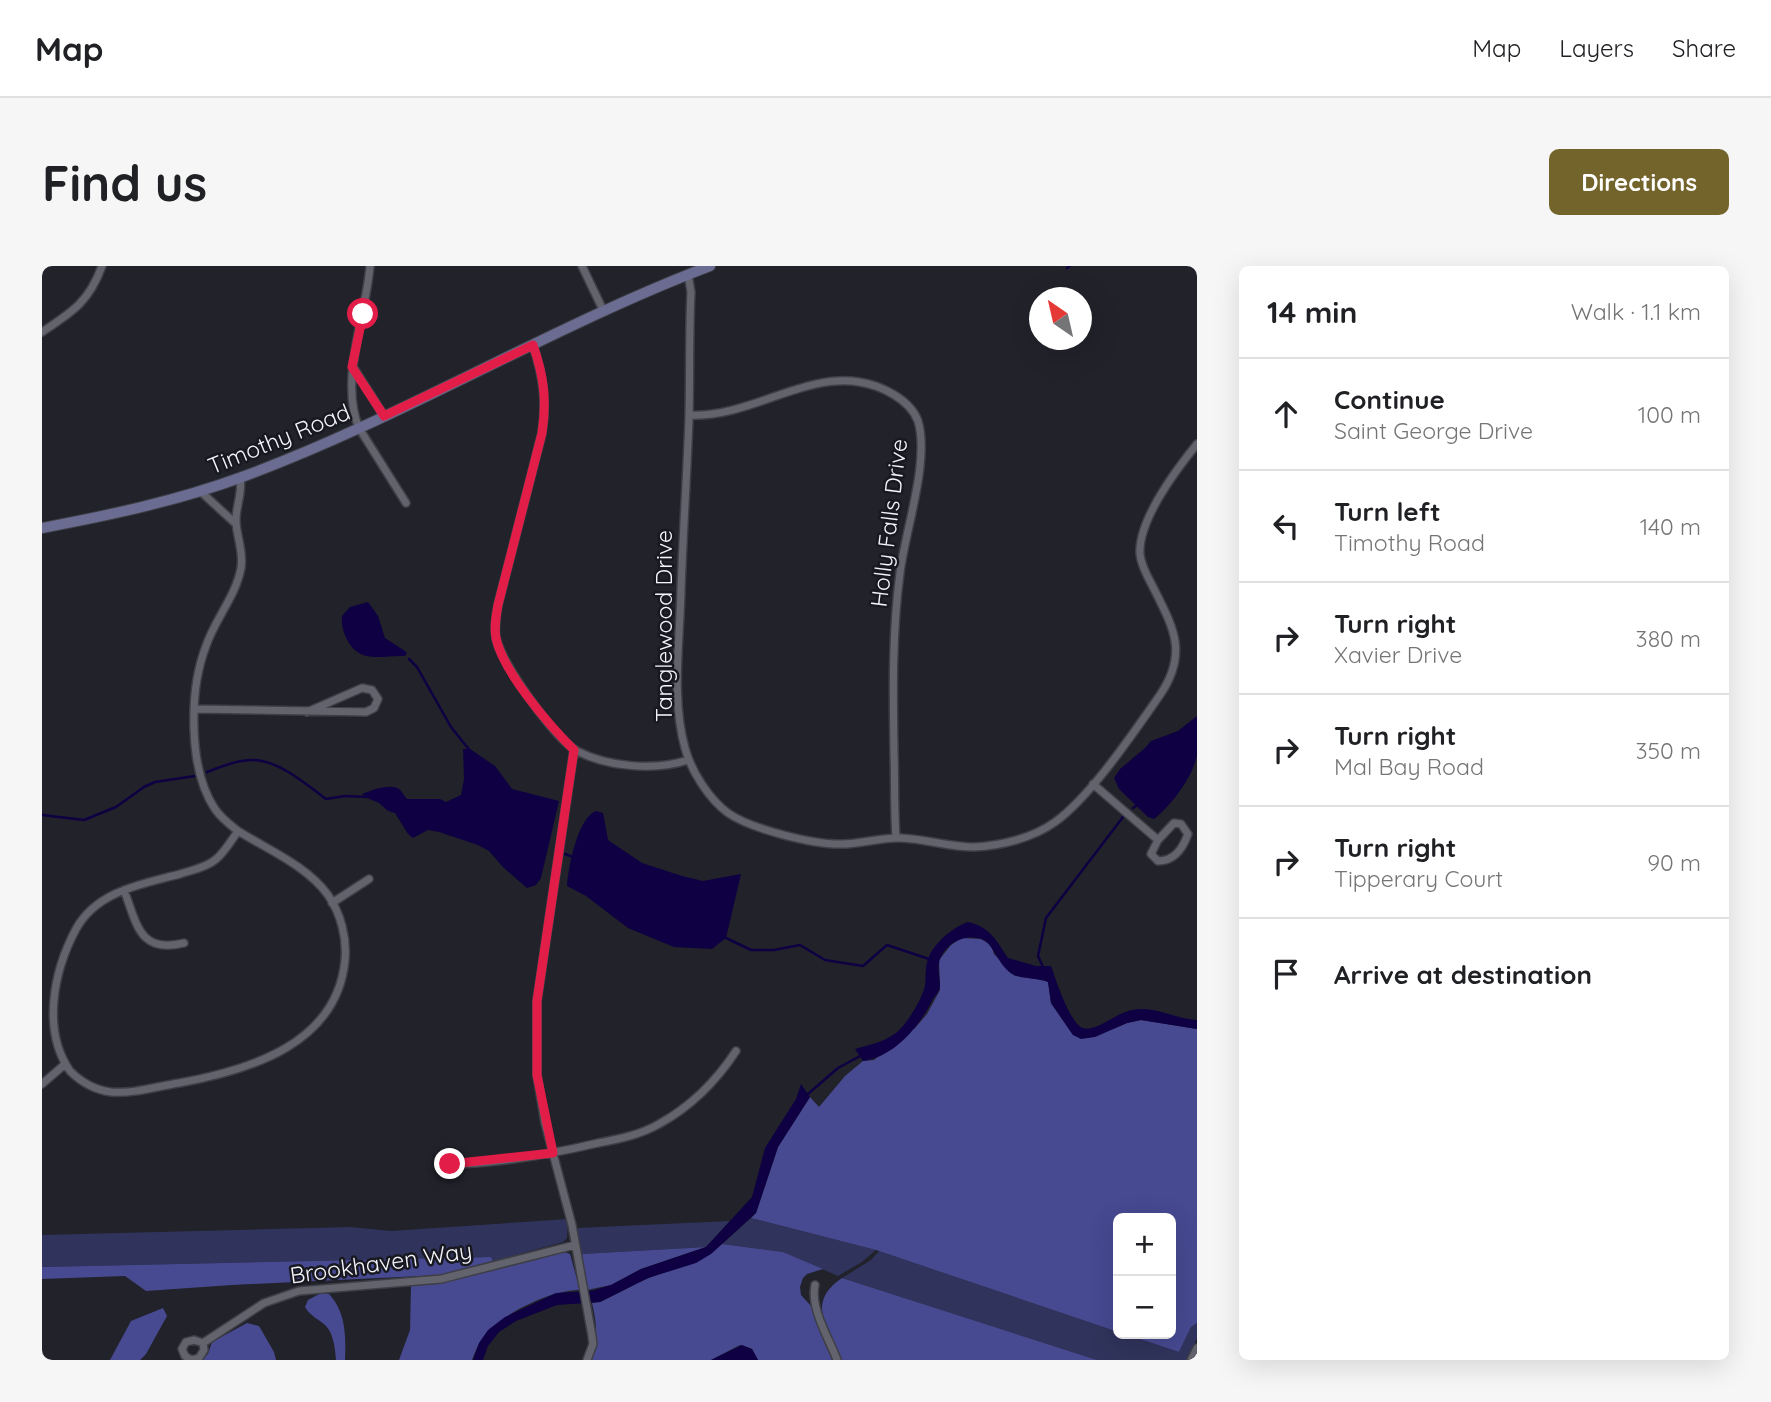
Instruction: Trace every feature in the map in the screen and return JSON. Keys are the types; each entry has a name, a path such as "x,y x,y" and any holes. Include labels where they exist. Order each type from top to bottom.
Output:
{"main road":[{"name":"Timothy Road","path":"42,528 129,511 240,478 359,428 604,312 709,266"}],"street":[{"path":"94,266 97,279"},
{"path":"42,332 80,306 102,266"},
{"path":"370,266 367,297 352,367 355,415 359,428 406,503"},
{"path":"582,266 604,312"},
{"name":"Tanglewood Drive","path":"688,274 691,292 689,415 678,678 680,726 688,760 720,806 729,814 753,825 806,840 832,844 896,838 974,847 1019,839 1054,823 1093,784 1159,696 1175,668 1177,645 1173,630 1144,569 1140,547 1152,513 1174,475 1197,444"},
{"path":"533,345 545,388 544,419 498,605 496,636 505,660 519,682 550,725 574,750 603,760 640,765 666,765 688,760"},
{"path":"352,367 384,416"},
{"name":"Holly Falls Drive","path":"689,415 735,411 812,385 841,380 867,383 883,389 900,399 915,414 920,432 920,457 900,574 895,636 896,838"},
{"path":"238,831 222,853 207,865 105,898 80,923 52,986 46,1020 52,1044 64,1065 88,1085 100,1090 124,1092 235,1071 274,1055 314,1026 334,1000 342,979 346,947 342,926 332,903 310,876 238,831 215,809 203,784 194,709 199,666 206,645 237,584 241,568 241,544 236,524 242,488 240,478"},
{"path":"200,491 236,524"},
{"path":"194,709 307,712 366,712 374,708 377,699 372,690 362,688 307,712"},
{"path":"574,750 537,1014 537,1075 553,1153 567,1202 588,1311 593,1344 587,1360"},
{"path":"1093,784 1158,840"},
{"path":"1174,823 1181,824 1188,834 1179,852 1165,861 1158,862 1151,851 1158,840 1174,823"},
{"path":"332,903 369,879"},
{"path":"124,890 138,927 146,939 163,947 184,943"},
{"path":"439,1164 462,1164 553,1153 635,1135 660,1124 702,1092 727,1066 736,1051"},
{"path":"42,1084 64,1065"},
{"name":"Brookhaven Way","path":"203,1343 264,1303 299,1291 441,1279 575,1245"},
{"path":"815,1285 814,1298 818,1312 838,1360"},
{"path":"1191,1360 1197,1348"}],"shaded area":[{"path":"368,602 378,616 385,638 405,651 405,656 367,656 354,650 349,643 343,630 342,616 350,607"},
{"path":"1197,716 1195,764 1167,807 1154,819 1148,817 1119,789 1114,778 1120,769 1151,741 1178,731"},
{"path":"463,749 470,749 495,766 512,789 559,801 541,878 536,885 527,888 489,851 478,845 428,830 413,838 395,813 362,794 395,787 407,799 440,799 446,802 461,795 464,779"},
{"path":"596,811 603,813 608,840 642,863 703,881 741,874 726,938 712,949 674,947 628,928 586,896 567,886 579,833 590,815"},
{"path":"968,922 987,931 1008,958 1036,966 1051,966 1068,1010 1083,1028 1094,1027 1125,1012 1139,1009 1197,1020 1197,1029 1141,1020 1095,1037 1081,1039 1073,1035 1051,1003 1048,982 1012,974 985,941 967,938 949,946 941,957 939,990 921,1020 905,1039 885,1053 863,1061 855,1049 886,1039 900,1029 923,992 926,965 934,948 944,937"},
{"path":"961,938 981,939 991,945 994,954 1015,976 1036,977 1048,982 1051,1003 1073,1035 1113,1029 1141,1020 1197,1029 1197,1323 1191,1327 1179,1352 1140,1339 1176,1339 1176,1213 1113,1213 1113,1330 876,1250 751,1218 756,1213 778,1147 810,1097 819,1107 845,1076 863,1061 874,1060 915,1028 927,1014 940,990 939,960 951,945"},
{"path":"801,1084 810,1097 778,1147 756,1213 711,1254 696,1263 648,1278 600,1302 557,1305 516,1321 499,1332 488,1346 483,1360 473,1360 479,1343 488,1330 505,1317 556,1293 591,1291 611,1285 641,1269 706,1247 752,1197 765,1148 796,1099"},
{"path":"751,1218 876,1250 838,1276 783,1252 722,1244"},
{"path":"568,1219 567,1238 563,1242 493,1261 491,1257 42,1267 42,1235 350,1227 391,1231"},
{"path":"730,1221 706,1247 582,1254 577,1228"},
{"path":"722,1244 783,1252 823,1269 807,1274 800,1287 801,1295 812,1307 834,1360 758,1360 752,1349 740,1345 711,1360 591,1360 596,1331 592,1303 600,1302 651,1277 697,1260"},
{"path":"706,1247 641,1269 611,1285 587,1290 582,1254"},
{"path":"562,1251 570,1254 580,1290 553,1294 510,1315 487,1334 472,1360 399,1360 410,1330 411,1285 444,1281"},
{"path":"879,1251 1113,1330 1113,1339 1140,1339 1179,1352 1191,1327 1197,1323 1197,1338 1188,1360 1097,1360 842,1278 871,1260"},
{"path":"491,1257 493,1261 442,1275 146,1291 125,1276 42,1279 42,1267"},
{"path":"842,1278 1097,1360 842,1360 826,1327 822,1306 831,1287"},
{"path":"321,1293 329,1294 342,1317 345,1360 336,1360 334,1342 329,1330 305,1307 308,1300"},
{"path":"163,1308 167,1316 140,1360 110,1360 131,1321"},
{"path":"247,1323 259,1326 276,1360 201,1360 208,1354 212,1342"},
{"path":"742,1345 752,1349 758,1360 711,1360"}],"waterway":[{"path":"409,659 417,667 451,727 471,752"},
{"path":"207,772 236,762 255,760 284,769 326,799 367,797"},
{"path":"42,815 84,820 116,807 155,782 195,776"},
{"path":"1133,808 1137,805"},
{"path":"1043,967 1038,956 1046,918 1123,817"},
{"path":"565,854 573,857"},
{"path":"724,937 751,950 774,950 800,945 825,960 863,966 887,945 929,959"},
{"path":"808,1094 838,1068 862,1055"}],"route":[{"path":"363,314 352,367 384,416 533,345 545,388 542,433 498,605 495,627 498,646 519,682 550,725 574,750 537,1001 537,1075 553,1153 450,1164"}]}
